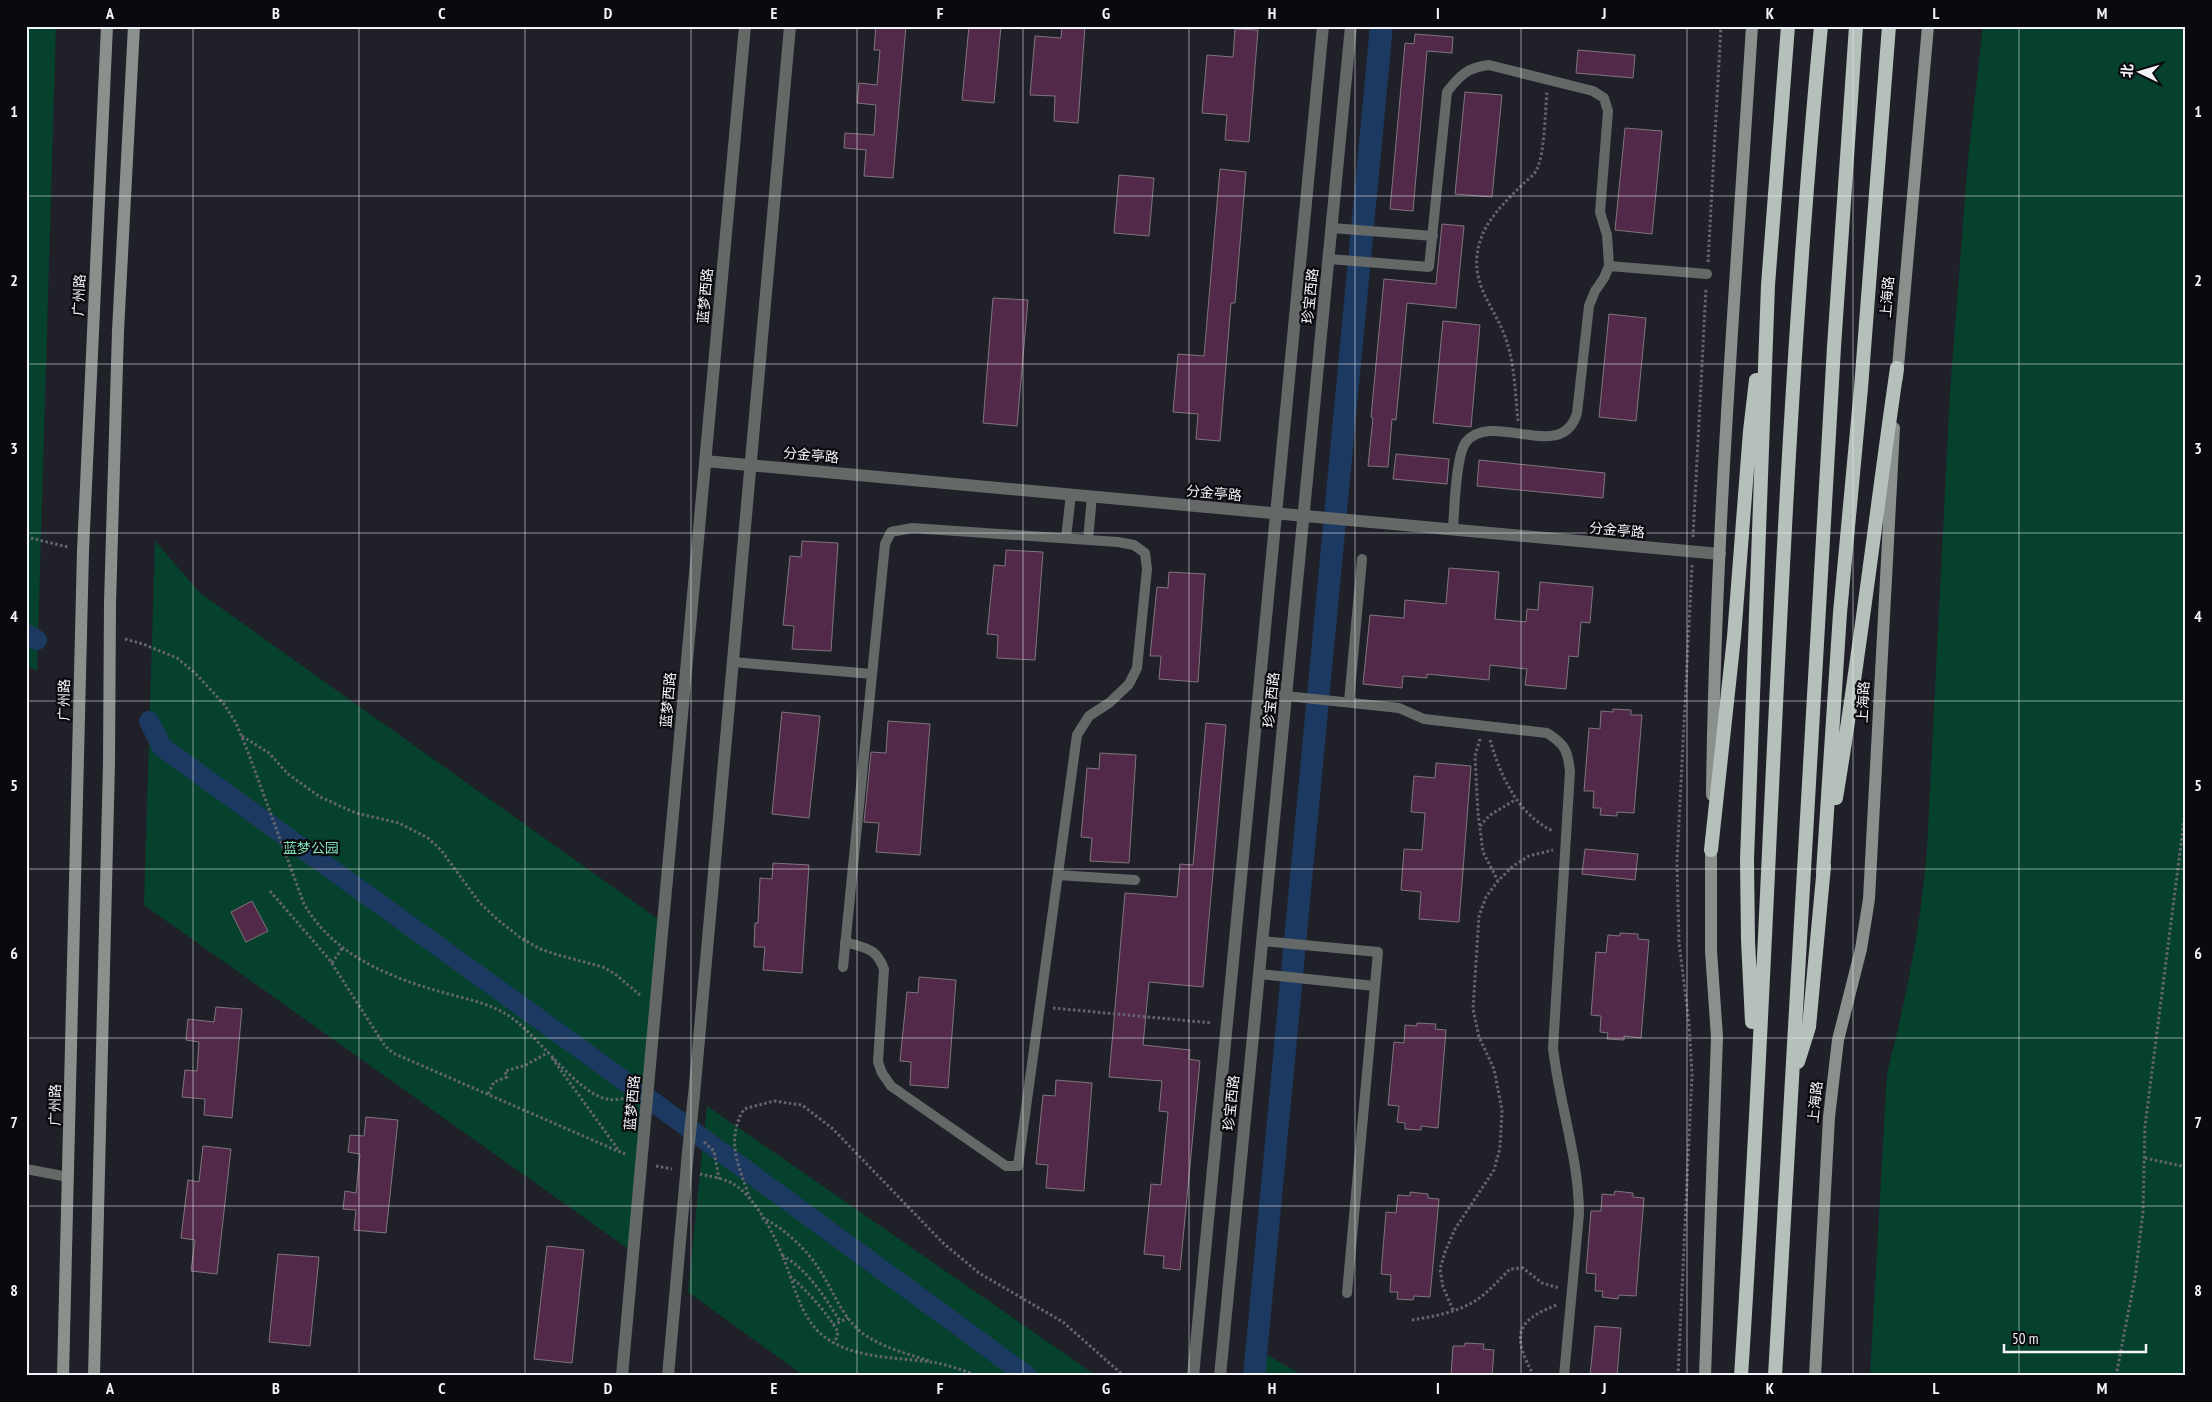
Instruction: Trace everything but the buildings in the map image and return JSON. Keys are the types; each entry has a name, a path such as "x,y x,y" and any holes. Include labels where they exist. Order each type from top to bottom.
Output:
{"highway":[{"path":"1757,1096 1748,940 1747,860 1768,285 1788,26"},
{"path":"1741,1376 1750,1239 1783,542 1795,346 1821,26"},
{"name":"上海路","path":"1775,1376 1834,347 1856,26"},
{"path":"1792,1084 1808,1027 1823,873 1840,614 1861,388 1889,26"},
{"path":"1711,850 1734,637 1750,431 1768,285"},
{"path":"1823,873 1853,696 1874,524 1897,368"}],"main road":[{"name":"广州路","path":"63,1376 83,551 107,26"},
{"path":"94,1376 118,331 134,26"},
{"path":"1705,1376 1717,1037 1711,951 1713,697 1752,26"},
{"name":"上海路","path":"1815,1376 1829,1117 1838,1040 1861,949 1869,899 1897,368 1928,26"}],"street":[{"name":"蓝梦西路","path":"622,1376 745,26"},
{"path":"668,1376 790,26"},
{"name":"珍宝西路","path":"1193,1376 1324,26"},
{"name":"珍宝西路","path":"1220,1376 1351,26"},
{"name":"分金亭路","path":"705,460 1720,554"}],"lane":[{"path":"1329,258 1430,267 1447,92 1453,84 1474,66 1489,64 1593,91 1604,98 1608,111 1600,212 1607,235 1609,266 1589,306 1574,426 1564,434 1553,436 1488,431 1477,433 1465,443 1460,454 1453,530"},
{"path":"1332,228 1432,236"},
{"path":"1609,266 1707,274"},
{"path":"1066,538 1071,494"},
{"path":"1088,540 1092,496"},
{"path":"843,967 885,544 891,532 912,528 1066,538 1134,545 1145,553 1147,569 1137,668 1129,684 1109,703 1089,716 1076,735 1018,1166 1006,1166 891,1086 878,1062 884,969 879,956 866,948 846,942"},
{"path":"1349,702 1362,559"},
{"path":"733,662 872,674"},
{"path":"1259,693 1398,708 1424,719 1547,733 1560,741 1568,755 1570,772 1553,1048 1556,1075 1579,1190 1579,1214 1564,1376"},
{"path":"1058,875 1135,880"},
{"path":"1262,941 1378,952 1347,1293"},
{"path":"1259,974 1375,986"},
{"path":"26,1170 68,1177"}],"path":[{"path":"1678,1376 1692,1074 1689,1023 1680,943 1677,862 1721,26"},
{"path":"1520,434 1511,363 1505,335 1482,291 1477,271 1477,255 1482,233 1494,214 1536,172 1540,160 1548,80"},
{"path":"26,537 83,551"},
{"path":"110,636 143,644 177,658 215,693 236,723 254,766 302,898 314,922 343,947 369,965 414,985 490,1006 505,1014 522,1025 572,1077 596,1096 608,1100 641,1096"},
{"path":"1485,726 1492,749 1515,800 1548,829 1566,841"},
{"path":"1485,726 1475,756 1479,826 1483,852 1498,881"},
{"path":"241,735 269,753 288,774 320,797 356,813 399,822 428,838 442,850 479,902 498,920 540,949 603,967 615,974 639,994 655,1014"},
{"path":"1479,826 1490,815 1515,800"},
{"path":"2116,1376 2135,1278 2143,1212 2146,1126 2186,805"},
{"path":"1453,1310 1443,1287 1440,1269 1455,1228 1494,1170 1500,1148 1502,1110 1494,1069 1480,1037 1473,1009 1479,916 1486,897 1513,866 1528,856 1566,841"},
{"path":"270,891 332,963 385,1046 393,1053 641,1162 719,1179 740,1188 762,1218 782,1255 798,1301 818,1331 835,1343 870,1355 937,1364"},
{"path":"332,963 343,947"},
{"path":"1040,1007 1227,1024"},
{"path":"488,1094 494,1082 507,1077 505,1071 526,1065 548,1051 620,1153"},
{"path":"752,1203 735,1152 734,1131 744,1108 774,1101 802,1105 834,1129 943,1243 979,1273 1062,1322 1124,1376"},
{"path":"699,1139 714,1151 719,1179"},
{"path":"2144,1158 2186,1167"},
{"path":"762,1218 772,1221 786,1233 819,1268 837,1302 848,1318 865,1335 890,1348 977,1376"},
{"path":"782,1255 796,1263 809,1275 840,1321"},
{"path":"1412,1320 1441,1315 1481,1297 1510,1269 1523,1268 1542,1283 1571,1296"},
{"path":"790,1276 806,1290 833,1324 838,1332 835,1343"},
{"path":"1534,1376 1523,1357 1519,1339 1524,1326 1536,1314 1571,1296"},
{"path":"833,1324 848,1318"}],"green space":[{"path":"26,26 56,26 37,671 26,664"},
{"path":"1983,26 2186,26 2186,1376 1870,1376 1887,1073 1912,962 1921,906 1927,849 1950,392 1968,159"},
{"name":"蓝梦公园","path":"155,541 200,593 665,924 634,1253 144,905"},
{"path":"707,1106 1097,1376 804,1376 688,1292"},
{"path":"1246,1343 1304,1376 1243,1376"}],"water":[{"path":"1370,26 1393,26 1265,1376 1243,1376"}],"waterway":[{"path":"26,634 37,640"},
{"path":"149,721 162,747 589,1055 1027,1376"}]}
